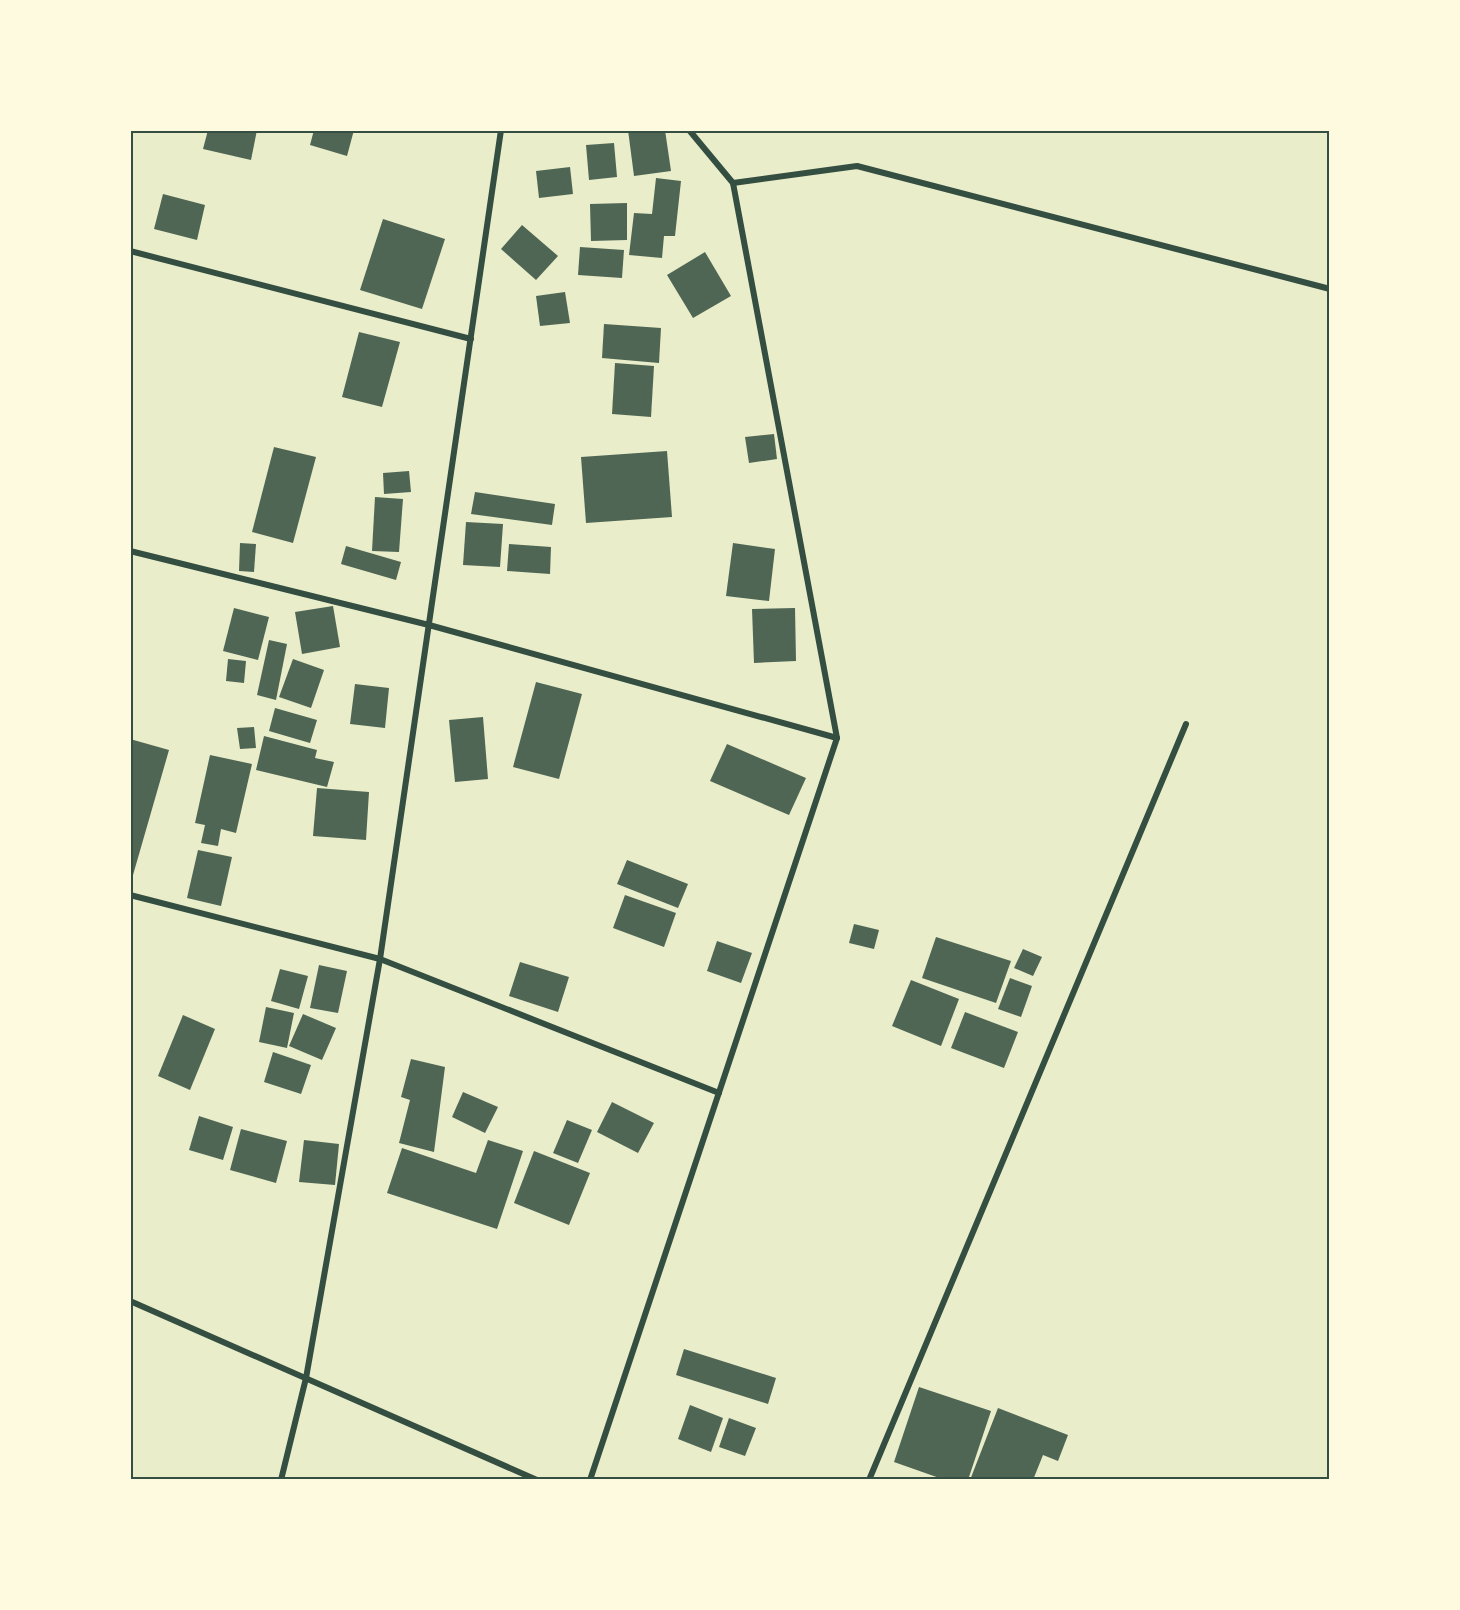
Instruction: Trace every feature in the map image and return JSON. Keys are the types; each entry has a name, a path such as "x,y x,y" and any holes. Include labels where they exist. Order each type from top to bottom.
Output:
{"street":[{"path":"281,1479 306,1378 381,959 501,130"},
{"path":"590,1479 837,738 734,183 689,130"},
{"path":"734,183 857,166 1329,289"},
{"path":"130,251 471,339"},
{"path":"130,551 429,626 837,738"},
{"path":"869,1479 1186,724"},
{"path":"130,895 381,959 719,1093"},
{"path":"130,1301 537,1479"}],"building":[{"path":"208,130 257,130 251,160 203,149"},
{"path":"314,130 354,130 347,156 310,145"},
{"path":"628,130 665,130 671,171 634,176"},
{"path":"614,143 617,177 589,180 586,145"},
{"path":"570,167 573,194 539,198 536,171"},
{"path":"656,178 681,181 675,236 664,236 662,258 629,255 634,213 652,214"},
{"path":"163,194 205,205 197,240 154,229"},
{"path":"627,203 627,240 591,241 590,204"},
{"path":"383,219 445,239 422,309 360,290"},
{"path":"522,225 558,256 536,280 501,249"},
{"path":"580,247 624,250 622,278 578,275"},
{"path":"705,252 731,296 693,318 667,275"},
{"path":"565,292 570,323 540,326 536,296"},
{"path":"604,324 661,328 659,363 602,358"},
{"path":"359,332 400,342 382,407 342,397"},
{"path":"615,363 654,366 651,417 612,414"},
{"path":"774,434 777,459 749,463 745,437"},
{"path":"274,447 316,457 293,543 252,532"},
{"path":"667,451 672,517 586,523 581,457"},
{"path":"409,471 411,492 384,494 383,473"},
{"path":"475,492 555,504 552,525 471,514"},
{"path":"375,497 403,499 399,552 372,551"},
{"path":"466,522 503,524 500,567 463,565"},
{"path":"240,543 256,544 254,572 239,571"},
{"path":"733,543 775,549 769,601 726,596"},
{"path":"509,544 551,547 550,574 507,571"},
{"path":"346,546 401,562 396,580 341,564"},
{"path":"333,606 340,647 302,654 295,612"},
{"path":"234,608 269,617 258,660 223,651"},
{"path":"795,608 796,661 754,663 752,609"},
{"path":"269,640 287,644 276,700 257,695"},
{"path":"228,659 246,661 244,683 226,681"},
{"path":"293,659 324,670 311,708 279,697"},
{"path":"536,682 582,694 559,779 513,767"},
{"path":"355,684 389,688 385,728 350,724"},
{"path":"275,708 317,720 310,743 269,731"},
{"path":"483,717 488,779 455,782 449,720"},
{"path":"254,727 256,748 240,749 237,728"},
{"path":"264,736 317,750 315,758 334,762 327,787 256,770"},
{"path":"130,739 169,750 131,882 130,882"},
{"path":"727,744 806,778 789,815 710,781"},
{"path":"210,755 252,764 236,833 221,829 218,846 201,843 205,825 195,823"},
{"path":"317,788 369,792 366,840 313,836"},
{"path":"198,850 232,857 221,906 187,898"},
{"path":"627,860 688,884 678,908 617,884"},
{"path":"625,895 676,913 664,947 613,928"},
{"path":"854,924 879,930 874,949 849,943"},
{"path":"936,937 1011,961 996,1003 922,978"},
{"path":"717,941 752,953 741,983 707,971"},
{"path":"1023,949 1042,957 1033,976 1014,968"},
{"path":"520,962 569,977 558,1012 509,996"},
{"path":"319,965 347,971 338,1013 310,1008"},
{"path":"280,969 308,976 299,1009 271,1001"},
{"path":"1010,978 1032,986 1021,1017 998,1009"},
{"path":"911,980 959,999 941,1046 892,1026"},
{"path":"266,1007 294,1013 287,1048 259,1042"},
{"path":"965,1012 1018,1032 1004,1068 951,1048"},
{"path":"303,1014 336,1028 322,1060 289,1046"},
{"path":"183,1015 215,1029 190,1090 158,1076"},
{"path":"273,1052 311,1065 301,1094 264,1082"},
{"path":"411,1059 445,1067 434,1152 399,1143 410,1100 401,1097"},
{"path":"463,1092 498,1107 485,1133 452,1117"},
{"path":"612,1102 654,1123 638,1153 597,1132"},
{"path":"199,1116 233,1127 223,1160 189,1150"},
{"path":"567,1120 592,1130 578,1163 553,1153"},
{"path":"241,1129 287,1141 276,1183 230,1170"},
{"path":"304,1140 339,1144 335,1185 299,1182"},
{"path":"488,1140 523,1151 497,1229 387,1193 402,1148 476,1173"},
{"path":"534,1151 590,1173 569,1225 514,1203"},
{"path":"684,1349 776,1378 768,1404 676,1375"},
{"path":"919,1387 991,1411 968,1480 945,1480 894,1462"},
{"path":"690,1405 723,1418 711,1452 678,1439"},
{"path":"998,1408 1068,1435 1058,1461 1043,1455 1033,1480 970,1480"},
{"path":"729,1418 756,1428 745,1456 719,1447"}]}
